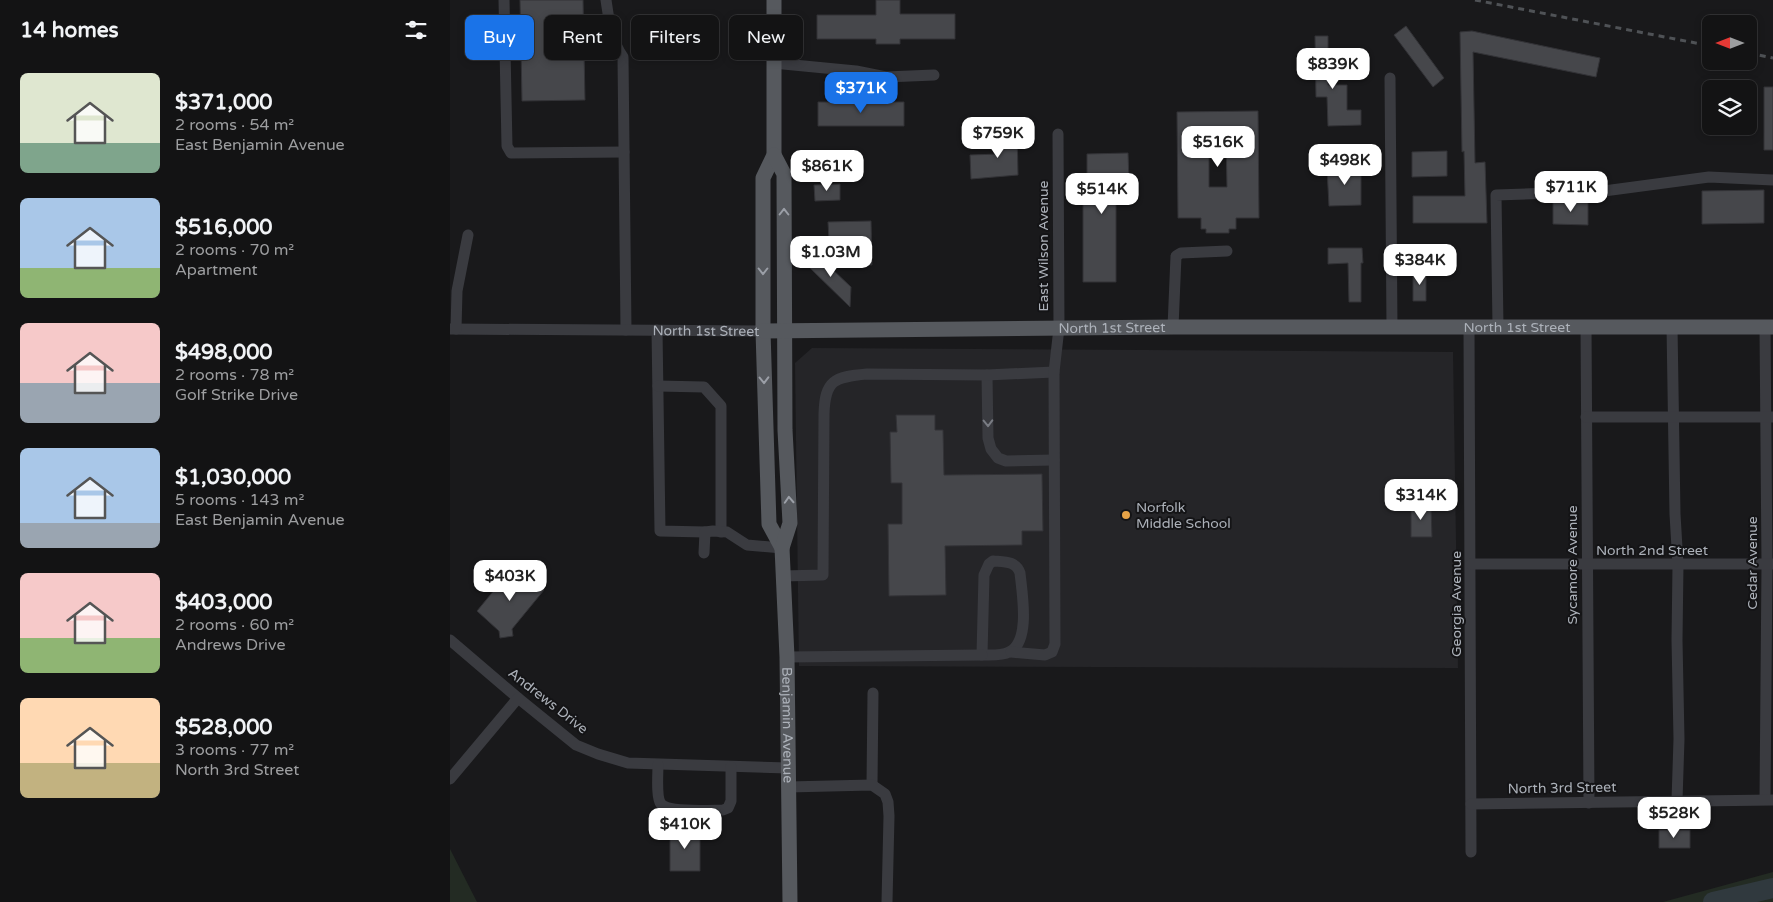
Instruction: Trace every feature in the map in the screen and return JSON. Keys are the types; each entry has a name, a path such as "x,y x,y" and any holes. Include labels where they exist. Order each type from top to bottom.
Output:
{"main road":[{"path":"774,0 774,155"},
{"name":"Benjamin Avenue","path":"774,155 784,174 784,331 790,523 782,548 787,656 790,902"},
{"name":"Benjamin Avenue","path":"774,155 763,178 763,331 769,524 782,548"},
{"name":"North 1st Street","path":"763,331 1174,327 1769,327"}],"street":[{"path":"504,0 507,146 511,153 624,152"},
{"path":"606,0 616,47 623,57 626,330"},
{"path":"773,63 856,71 886,76 934,75"},
{"path":"1390,78 1392,327"},
{"name":"East Wilson Avenue","path":"1011,652 1045,655 1052,652 1056,644 1054,372 1058,328 1058,134"},
{"path":"1498,326 1496,194 1604,191 1709,178 1773,180"},
{"path":"453,329 457,291 468,235"},
{"path":"1174,327 1176,256 1181,253 1227,251"},
{"name":"Sycamore Avenue","path":"1586,326 1589,803"},
{"path":"1672,326 1675,514 1678,564 1679,739 1677,801"},
{"name":"Georgia Avenue","path":"1469,327 1471,852"},
{"name":"Cedar Avenue","path":"1769,327 1769,800"},
{"name":"North 1st Street","path":"453,329 763,331"},
{"path":"657,330 660,531 721,532 734,535 747,545 782,548"},
{"path":"783,576 823,575 824,414 825,395 829,385 849,376 867,374 1054,372"},
{"path":"987,374 988,438 991,449 998,458 1006,461 1054,460"},
{"path":"658,386 704,387 721,406 721,532"},
{"path":"1586,417 1769,417"},
{"path":"704,553 706,532"},
{"path":"787,656 982,655 1011,652 1018,644 1023,622 1020,573 1018,567 1011,562 994,561 989,564 984,575 982,655"},
{"name":"North 2nd Street","path":"1471,564 1770,564"},
{"name":"Andrews Drive","path":"450,640 576,745 598,754 628,763 788,768"},
{"path":"872,785 873,693"},
{"path":"450,779 518,698"},
{"path":"658,764 659,798 661,804 667,808 685,810 723,810 728,808 731,801 731,767"},
{"path":"788,787 872,785 885,794 888,802 887,902"},
{"name":"North 3rd Street","path":"1471,804 1769,800"}],"shaded area":[{"name":"Norfolk Middle School","path":"812,348 1453,352 1458,668 799,666 795,363"},
{"path":"450,849 477,902 450,902"},
{"path":"1773,872 1773,902 1663,902"}],"building":[{"path":"520,0 583,0 583,15 544,15 544,60 584,60 585,100 522,101 521,60 534,60 534,15 520,15"},
{"path":"876,0 900,0 900,14 955,14 955,39 900,39 900,44 876,44 876,39 817,39 817,15 876,15"},
{"path":"1406,26 1444,78 1433,87 1394,35"},
{"path":"1472,31 1600,58 1596,77 1473,52 1475,163 1485,162 1487,223 1413,223 1413,196 1465,196 1464,151 1462,152 1460,32"},
{"path":"1315,36 1328,36 1328,85 1347,85 1347,110 1361,110 1361,125 1328,126 1327,97 1316,97"},
{"path":"1764,87 1773,87 1773,150 1764,150"},
{"path":"818,102 904,102 904,126 818,126"},
{"path":"1258,111 1259,218 1236,218 1236,229 1229,229 1229,233 1206,233 1206,229 1201,229 1201,218 1178,218 1177,112","holes":["1209,134 1226,134 1227,187 1209,187"]},
{"path":"1017,130 1018,175 971,179 970,155 999,154 998,131"},
{"path":"1447,151 1447,176 1412,177 1412,152"},
{"path":"1128,153 1129,183 1116,183 1116,282 1083,282 1083,193 1087,193 1087,154"},
{"path":"1361,166 1361,205 1329,206 1327,168"},
{"path":"840,184 840,200 815,201 814,185"},
{"path":"1764,190 1764,223 1702,224 1702,191"},
{"path":"1553,201 1588,201 1588,225 1553,224"},
{"path":"871,221 872,265 854,265 854,255 837,240 829,240 828,222"},
{"path":"1328,248 1362,248 1361,302 1349,302 1348,263 1328,264"},
{"path":"811,249 851,287 850,307 810,268"},
{"path":"1413,270 1426,270 1426,301 1413,301"},
{"path":"896,415 935,415 935,430 943,430 944,475 1042,474 1043,531 1022,531 1022,545 945,546 946,595 889,596 888,524 902,524 902,483 891,483 890,432 897,432"},
{"path":"1431,505 1432,537 1411,537 1411,506"},
{"path":"514,566 544,590 512,629 513,636 500,638 499,631 477,611"},
{"path":"670,829 700,829 700,871 670,871"},
{"path":"1659,830 1690,830 1690,848 1659,848"}],"waterway":[{"path":"1713,902 1773,888"}],"railway":[{"path":"1475,0 1702,44"},
{"path":"1758,55 1773,58"}],"place":[{"name":"Norfolk Middle School","path":"1126,515"}]}
